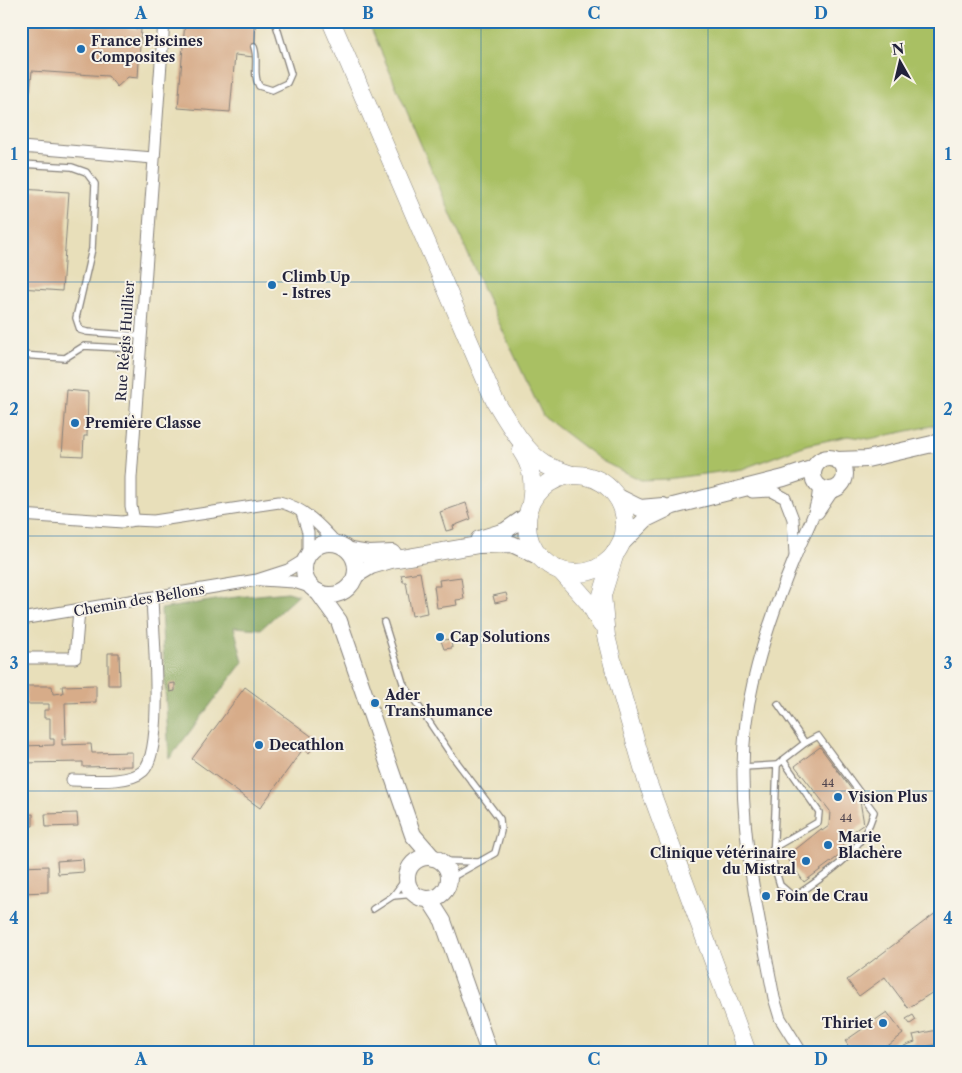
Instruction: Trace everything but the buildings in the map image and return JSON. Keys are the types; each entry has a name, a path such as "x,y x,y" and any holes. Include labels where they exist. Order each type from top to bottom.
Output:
{"main road":[{"path":"331,21 491,392 510,425 539,460 572,475"},
{"path":"510,425 516,442 532,469 533,486 529,510 528,536 540,557 560,570 594,609 606,636 647,781 747,1052"},
{"path":"529,510 537,494 547,484 559,478 572,475 585,475 598,480 618,497 625,516 625,526 602,589 606,636"},
{"path":"560,570 578,572 596,568 618,549"}],"street":[{"name":"Rue Régis Huillier","path":"134,520 131,506 132,478 164,21"},
{"path":"21,147 153,158"},
{"path":"801,1052 780,1018 774,998 751,867 746,824 743,767 746,718 753,683 768,630 796,555 814,518 818,505 821,482 817,463 826,458 841,467 941,442"},
{"path":"618,497 640,508 673,506 784,478 842,483 841,467"},
{"path":"723,494 772,491 785,498 793,519 796,555"},
{"path":"21,515 123,522 134,520 154,521 271,501 289,504 312,519 343,547 356,566 356,575"},
{"path":"618,549 646,519 673,506"},
{"path":"307,557 320,545 343,547 369,554 402,553 478,539 505,531 529,510"},
{"path":"302,513 308,532 305,577 339,621 413,834 436,860 445,866 434,891 489,1052"},
{"path":"339,621 345,591 356,575 371,566 391,560 483,545 512,544 540,557"},
{"name":"Chemin des Bellons","path":"21,619 257,580 288,570 307,557"},
{"name":"Chemin des Bellons","path":"257,580 294,582 316,590"},
{"path":"316,590 332,595 345,591"},
{"path":"72,780 130,778 143,771 153,751 156,714 152,598"},
{"path":"21,658 75,658 79,610"},
{"path":"413,834 409,872 410,889 434,891"},
{"path":"409,872 420,859 436,860"}],"lane":[{"path":"254,47 257,53 256,81 259,86 272,90 287,83 291,74 275,21"},
{"path":"21,164 72,168 86,172 95,184 92,249 76,318 80,330 87,332 141,336"},
{"path":"21,356 65,358 84,346 140,349"},
{"path":"384,622 403,683 450,754 500,819 501,831 495,853 477,862 434,891 393,896"},
{"path":"778,704 805,743"},
{"path":"743,767 777,765 805,743 818,736 874,812 870,825 846,861 794,897 780,885 773,862 777,765"},
{"path":"773,848 818,822 819,812 783,760"},
{"path":"436,860 477,862"},
{"path":"751,867 773,862"},
{"path":"373,909 393,896 409,872"}],"green space":[{"path":"368,21 941,21 941,424 869,439 848,436 806,445 742,469 666,479 640,480 602,461 543,416 483,289"},
{"path":"288,592 298,595 261,629 234,627 243,662 169,759 161,609 228,598"}],"place":[{"name":"France Piscines Composites","path":"81,49"},
{"name":"Climb Up - Istres","path":"272,285"},
{"name":"Première Classe","path":"75,423"},
{"name":"Cap Solutions","path":"440,637"},
{"name":"Ader Transhumance","path":"375,703"},
{"name":"Decathlon","path":"259,745"},
{"name":"Vision Plus","path":"838,797"},
{"name":"Marie Blachère","path":"828,845"},
{"name":"Clinique vétérinaire du Mistral","path":"806,861"},
{"name":"Foin de Crau","path":"766,896"},
{"name":"Thiriet","path":"883,1023"}]}
